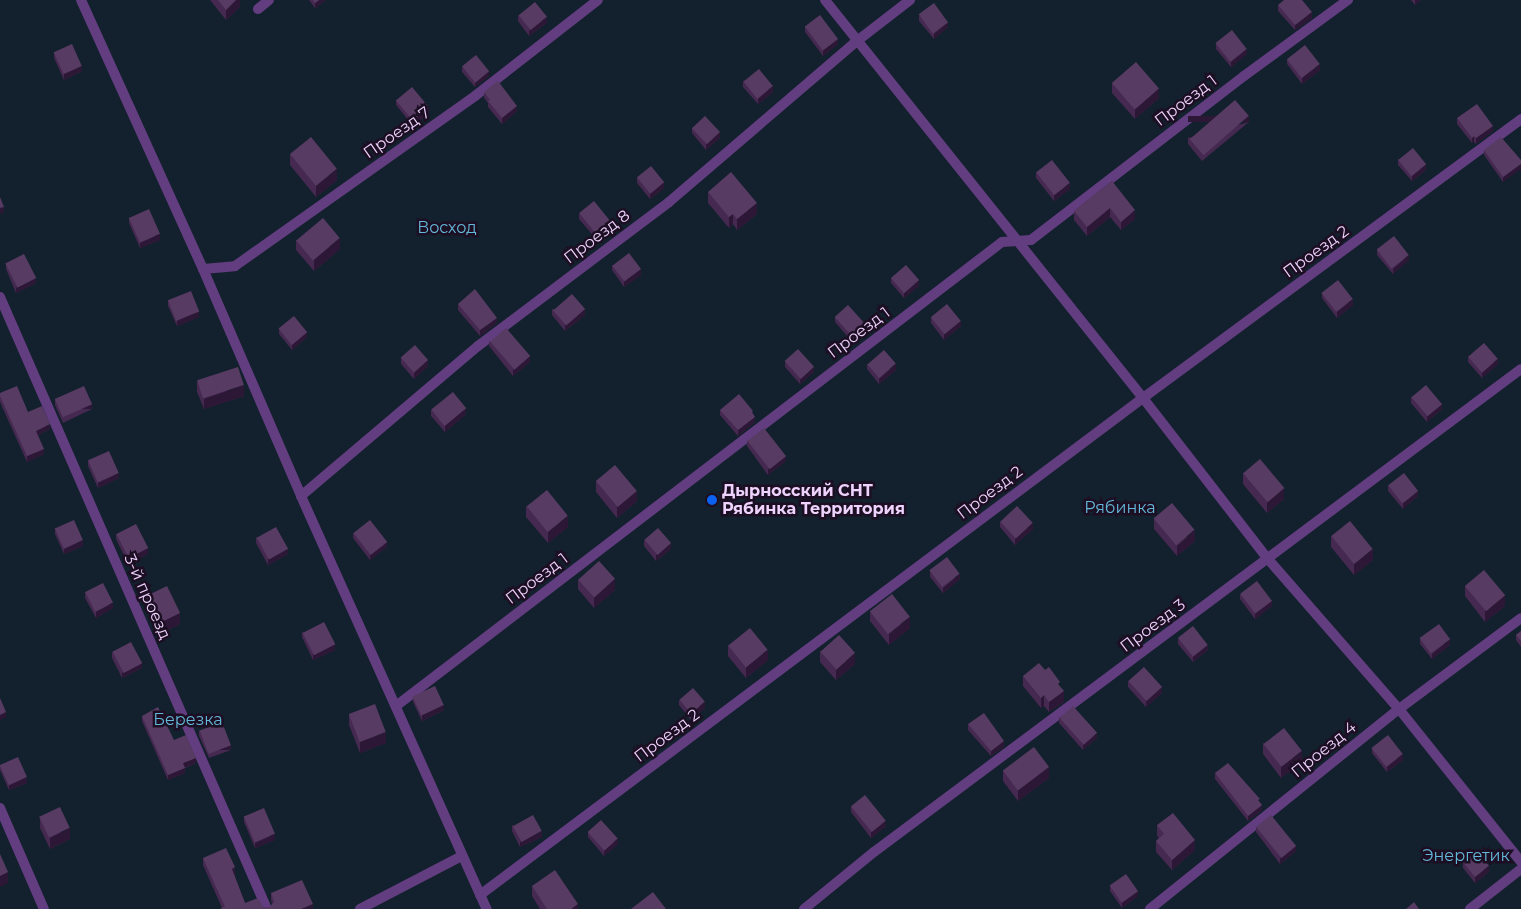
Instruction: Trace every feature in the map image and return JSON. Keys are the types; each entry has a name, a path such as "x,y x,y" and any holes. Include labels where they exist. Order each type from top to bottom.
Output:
{"street":[{"path":"80,0 203,269 301,496 487,909"},
{"path":"258,9 269,0"},
{"name":"Проезд 7","path":"203,269 235,266 475,96 598,0"},
{"path":"824,0 1143,398 1268,559 1399,709 1521,862"},
{"name":"Проезд 8","path":"301,496 478,346 669,202 857,41 910,0"},
{"name":"Проезд 1","path":"396,706 1002,242 1031,240 1244,76 1348,0"},
{"name":"Проезд 2","path":"480,895 1143,398 1521,119"},
{"name":"3-й проезд","path":"0,297 267,909"},
{"name":"Проезд 3","path":"804,909 874,852 1521,368"},
{"name":"Проезд 4","path":"1150,909 1399,709 1521,618"},
{"path":"0,808 44,909"},
{"path":"360,909 462,856"},
{"path":"1470,909 1521,869"}],"green space":[{"path":"0,0 1521,0 1521,909 0,909"}],"building":[{"path":"218,0 236,0 226,10"},
{"path":"1284,0 1302,0 1312,12 1295,25 1278,5"},
{"path":"535,2 547,17 531,30 519,15"},
{"path":"934,3 948,22 933,34 919,14"},
{"path":"820,15 838,39 823,50 805,26"},
{"path":"1232,30 1247,49 1230,62 1215,43"},
{"path":"72,44 82,66 63,74 54,52"},
{"path":"1305,45 1320,64 1302,78 1287,59"},
{"path":"476,55 489,71 475,83 462,66"},
{"path":"1136,62 1159,88 1135,109 1112,83"},
{"path":"759,69 773,86 757,99 743,82"},
{"path":"498,81 517,106 502,118 488,101 490,100 484,92"},
{"path":"412,87 429,107 413,120 396,100"},
{"path":"1235,100 1249,116 1203,155 1190,139"},
{"path":"1477,104 1493,126 1476,138 1474,136 1472,138 1457,118"},
{"path":"705,116 720,132 707,144 692,128"},
{"path":"311,137 337,169 316,186 290,154"},
{"path":"1501,137 1521,160 1521,164 1503,177 1484,150"},
{"path":"1413,148 1426,164 1411,176 1398,160"},
{"path":"1052,160 1070,183 1054,195 1036,172"},
{"path":"651,166 664,182 650,194 637,177"},
{"path":"731,172 757,203 737,219 733,214 729,217 708,192"},
{"path":"1112,181 1135,210 1121,222 1110,208 1087,227 1074,211"},
{"path":"0,197 4,207 0,208"},
{"path":"594,201 610,221 596,233 579,213"},
{"path":"149,209 160,234 140,243 129,218"},
{"path":"323,218 340,238 313,260 296,240"},
{"path":"1394,236 1409,255 1391,268 1377,250"},
{"path":"629,253 641,269 624,282 612,266"},
{"path":"24,254 36,278 18,288 5,264"},
{"path":"906,265 919,280 904,293 891,278"},
{"path":"1338,280 1353,299 1336,312 1321,293"},
{"path":"475,289 497,318 480,330 458,304"},
{"path":"191,291 199,311 176,321 168,300"},
{"path":"572,294 585,309 566,325 553,310"},
{"path":"947,304 961,321 945,334 931,317"},
{"path":"848,305 867,326 853,338 835,317"},
{"path":"294,316 307,332 292,345 278,329"},
{"path":"506,328 530,356 514,370 490,342"},
{"path":"1484,343 1498,359 1482,373 1468,357"},
{"path":"415,345 428,360 414,373 401,357"},
{"path":"798,349 814,367 801,379 785,361"},
{"path":"884,350 896,364 879,378 867,364"},
{"path":"238,367 244,385 203,398 197,380"},
{"path":"1426,385 1442,404 1428,416 1411,397"},
{"path":"17,386 28,412 42,406 50,424 36,431 44,449 27,456 0,396 0,393"},
{"path":"84,386 92,404 63,417 55,399"},
{"path":"453,392 466,408 444,426 431,410"},
{"path":"739,394 753,411 755,417 738,430 720,410"},
{"path":"764,428 786,456 770,469 747,441"},
{"path":"109,451 119,473 98,482 88,460"},
{"path":"1260,459 1284,488 1268,502 1243,473"},
{"path":"615,465 637,491 618,507 596,481"},
{"path":"1404,473 1418,491 1402,503 1388,485"},
{"path":"547,490 568,516 548,532 527,506"},
{"path":"1172,503 1194,530 1176,545 1154,518"},
{"path":"1017,506 1033,523 1016,539 1000,522"},
{"path":"74,520 83,540 64,549 55,529"},
{"path":"370,520 387,542 371,555 353,533"},
{"path":"1350,521 1373,549 1354,564 1331,536"},
{"path":"136,524 148,548 129,558 116,534"},
{"path":"276,527 288,549 269,560 257,538"},
{"path":"658,528 671,543 658,555 644,540"},
{"path":"947,557 960,574 942,587 929,570"},
{"path":"599,561 615,579 594,598 578,580"},
{"path":"1484,570 1505,595 1486,611 1465,586"},
{"path":"1257,581 1272,601 1255,614 1240,594"},
{"path":"103,583 113,603 95,612 85,592"},
{"path":"167,586 180,613 159,623 146,596"},
{"path":"892,594 910,617 888,634 870,611"},
{"path":"324,622 335,644 314,655 303,633"},
{"path":"1439,624 1450,639 1431,653 1420,638"},
{"path":"1193,626 1208,645 1193,657 1178,638"},
{"path":"750,628 768,650 746,667 728,646"},
{"path":"1521,631 1521,641 1516,635"},
{"path":"839,635 855,653 836,670 820,652"},
{"path":"131,642 142,663 124,673 112,652"},
{"path":"1039,663 1045,670 1049,667 1064,691 1049,702 1044,695 1041,698 1023,676"},
{"path":"1144,667 1162,687 1146,701 1128,681"},
{"path":"435,686 444,705 421,716 412,697"},
{"path":"693,688 705,702 691,713 679,700"},
{"path":"0,698 6,712 0,715"},
{"path":"375,704 386,732 360,742 349,714"},
{"path":"1073,706 1097,733 1084,745 1060,718"},
{"path":"158,707 174,740 186,735 196,758 183,763 185,768 168,775 142,716"},
{"path":"984,713 1004,741 991,751 968,724"},
{"path":"222,722 231,745 209,754 200,731"},
{"path":"1284,728 1302,751 1281,767 1264,744"},
{"path":"1388,735 1403,754 1386,767 1371,748"},
{"path":"1034,747 1049,767 1018,790 1003,770"},
{"path":"18,757 27,777 9,785 0,765"},
{"path":"1228,763 1260,799 1258,800 1262,805 1248,816 1215,773"},
{"path":"865,795 886,821 872,832 851,806"},
{"path":"60,807 70,828 49,838 39,817"},
{"path":"264,808 275,834 255,842 244,817"},
{"path":"1173,813 1195,840 1172,860 1156,841 1164,834 1157,825"},
{"path":"533,815 542,831 522,842 513,826"},
{"path":"1271,815 1296,846 1281,858 1256,827"},
{"path":"601,820 618,839 604,851 588,832"},
{"path":"226,848 235,867 232,869 245,903 258,898 263,907 269,908 274,902 271,893 302,880 313,904 301,909 221,909 225,907 203,858"},
{"path":"1477,851 1489,866 1475,877 1463,862"},
{"path":"0,854 8,872 0,876"},
{"path":"555,870 578,904 571,909 547,909 532,886"},
{"path":"1126,874 1138,891 1122,903 1110,885"},
{"path":"653,892 666,909 631,909"},
{"path":"1414,902 1419,909 1406,909"}],"place":[{"name":"Дырносский СНТ Рябинка Территория","path":"712,500"}],"park label":[{"name":"Восход","path":"447,228"},
{"name":"Рябинка","path":"1120,508"},
{"name":"Березка","path":"188,720"},
{"name":"Энергетик","path":"1466,856"}]}
